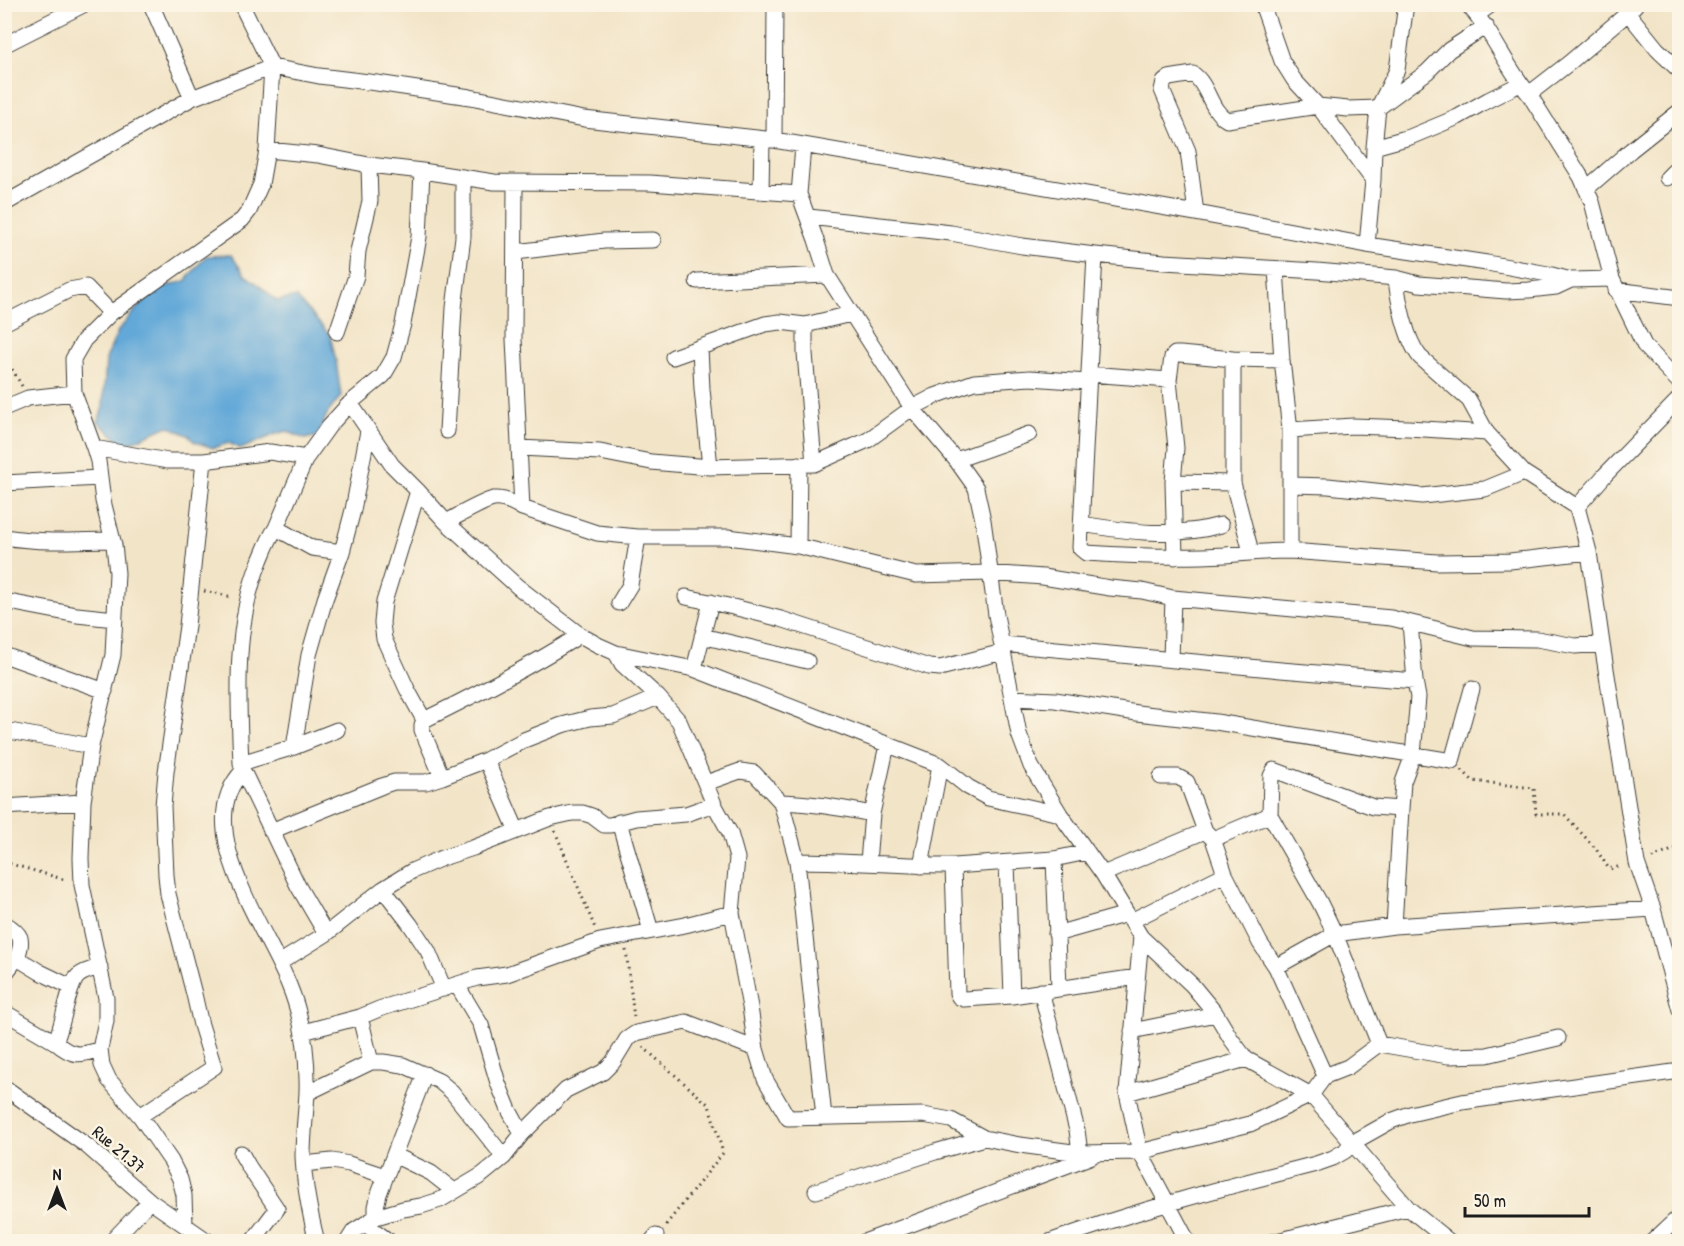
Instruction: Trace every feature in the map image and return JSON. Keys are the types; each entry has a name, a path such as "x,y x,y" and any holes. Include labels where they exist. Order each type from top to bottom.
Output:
{"street":[{"path":"4,45 85,4"},
{"path":"151,4 192,98"},
{"path":"185,1225 184,1195 180,1179 171,1161 140,1116 109,1080 102,1065 100,1049 106,1021 106,998 82,885 81,858 83,802 91,746 113,655 117,573 94,448 74,393 73,359 84,340 111,313 242,220 249,211 261,184 267,150 272,67 241,4"},
{"path":"761,192 768,140 775,4"},
{"path":"1262,4 1282,61 1294,80 1318,106 1373,180"},
{"path":"1367,245 1378,108 1397,70 1406,4"},
{"path":"1196,213 1188,151 1162,90 1164,82 1169,78 1193,74 1202,82 1220,115 1227,120 1318,106 1348,109 1378,108 1427,72 1449,50 1477,15 1492,4"},
{"path":"1374,147 1410,137 1458,117 1488,100 1525,89 1569,63 1632,9 1657,49 1680,71"},
{"path":"1477,15 1567,154 1586,189 1592,202 1614,284 1644,345 1680,383"},
{"path":"4,204 192,98 272,67 470,98 584,119 768,140 1196,213 1367,245 1487,263 1571,280 1614,284 1680,298"},
{"path":"1586,189 1680,111"},
{"path":"803,146 799,194 827,275 912,408 956,460 976,488 1012,698 1019,734 1030,766 1060,814 1103,874 1141,937 1192,985 1216,1014 1246,1059 1311,1095 1408,1208 1450,1242"},
{"path":"267,150 318,155 369,165 494,182 650,183 799,194"},
{"path":"337,332 356,276 358,251 370,201 369,165"},
{"path":"1667,178 1680,165"},
{"path":"326,934 298,886 242,767 238,685 247,600 255,572 306,458 329,426 350,404 383,376 394,357 404,324 419,237 422,171"},
{"path":"447,431 454,308 463,237 463,177"},
{"path":"515,183 514,339 522,508"},
{"path":"808,217 951,233 1022,246 1095,255 1396,278 1419,284 1506,291 1556,287 1571,280"},
{"path":"516,252 604,241 654,240"},
{"path":"1095,255 1080,548 1086,553 1175,556 1290,551 1437,562 1510,561 1589,552"},
{"path":"1276,269 1282,360 1290,429 1290,551"},
{"path":"697,280 827,275"},
{"path":"1396,278 1408,336 1413,349 1469,400 1487,433 1524,473 1577,507 1589,552 1637,863 1676,982 1680,1010"},
{"path":"4,323 69,290 86,287 111,313"},
{"path":"673,357 765,324 780,322 805,325 851,314"},
{"path":"798,546 806,464 805,325"},
{"path":"700,348 710,467"},
{"path":"1175,556 1173,483 1176,448 1169,380 1172,357 1175,354 1282,360"},
{"path":"1233,359 1233,483 1251,552"},
{"path":"520,448 600,452 651,462 710,467 806,464 868,440 912,408 935,396 974,382 1030,378 1169,380"},
{"path":"4,408 28,398 74,393"},
{"path":"1577,507 1680,398"},
{"path":"350,404 392,465 446,522 518,587 580,634 616,653 694,669 940,765 968,787 988,798 1060,814"},
{"path":"1290,429 1353,426 1487,433"},
{"path":"294,747 309,655 325,598 342,552 353,510 368,431"},
{"path":"956,460 1029,434"},
{"path":"94,448 168,460 204,461 270,452 306,458"},
{"path":"140,1116 214,1067 168,894 163,806 191,588 204,461"},
{"path":"1291,485 1328,486 1422,496 1485,489 1524,473"},
{"path":"4,483 100,478"},
{"path":"1173,483 1233,483"},
{"path":"418,491 384,602 382,623 384,639 424,720"},
{"path":"446,522 493,499 513,502 522,508 597,533 638,537 728,537 798,546 916,575 989,573 1043,577 1142,591 1173,598 1391,618 1473,638 1537,639 1575,646 1602,644"},
{"path":"1082,524 1121,531 1174,533 1201,531 1221,525"},
{"path":"276,528 312,548 342,552"},
{"path":"4,537 30,541 112,540"},
{"path":"620,603 630,585 638,537"},
{"path":"686,597 733,606 781,619 929,667 940,668 1003,648 1415,681"},
{"path":"1171,660 1173,598"},
{"path":"4,601 77,615 115,619"},
{"path":"694,669 711,602"},
{"path":"1394,927 1402,782 1413,755 1418,697 1410,623"},
{"path":"442,777 422,730 424,720 499,683 580,634"},
{"path":"702,636 807,661"},
{"path":"616,653 622,664 658,697 679,721 714,804 730,833 737,858 732,913 756,1049 765,1079 788,1118 923,1115 951,1120 984,1138 1020,1145 1080,1154 1140,1152 1250,1124 1311,1095 1325,1076 1348,1067 1379,1044 1448,1056 1487,1055 1558,1038"},
{"path":"4,655 105,691"},
{"path":"1012,698 1055,700 1216,722 1452,761 1472,689"},
{"path":"271,831 394,782 426,782 442,777 486,760 561,724 613,716 658,697"},
{"path":"4,730 91,746"},
{"path":"317,1242 308,1199 304,1164 307,1092 303,1032 295,1002 279,963 241,887 226,837 224,812 225,802 242,767 337,730"},
{"path":"868,862 873,814 887,745"},
{"path":"486,760 517,831"},
{"path":"921,866 940,765"},
{"path":"1379,1044 1335,934 1270,815 1271,776 1274,770 1373,807 1401,809"},
{"path":"706,783 740,771 754,772 781,802 797,861 824,1118"},
{"path":"1161,777 1178,777 1187,782 1225,874 1260,943 1276,967 1325,1076"},
{"path":"4,807 83,802"},
{"path":"781,802 816,804 873,814"},
{"path":"279,963 326,934 383,889 412,871 550,818 583,813 592,816 604,825 609,825 636,818 686,814 714,804"},
{"path":"1103,874 1270,815"},
{"path":"619,822 651,931"},
{"path":"797,861 953,866 1054,859 1087,852"},
{"path":"1054,859 1059,988"},
{"path":"1007,862 1012,996"},
{"path":"953,866 957,993 959,997 964,999 1012,996 1137,977"},
{"path":"1056,934 1129,918 1225,874"},
{"path":"383,889 422,941 450,987 481,1025 498,1083 522,1134"},
{"path":"1276,967 1335,934 1394,927 1653,909"},
{"path":"303,1032 360,1017 477,978 507,974 600,941 685,925 732,913"},
{"path":"4,923 22,939 17,958 4,975"},
{"path":"1141,937 1127,1093 1140,1152 1188,1242"},
{"path":"17,958 71,987"},
{"path":"55,1042 61,1030 71,987 78,977 100,967"},
{"path":"1041,991 1077,1130 1080,1154"},
{"path":"4,1012 74,1054 86,1054 100,1049"},
{"path":"1132,1031 1216,1014"},
{"path":"360,1017 371,1062"},
{"path":"347,1242 354,1231 370,1220 440,1200 482,1175 504,1157 522,1134 566,1090 603,1072 613,1062 627,1039 636,1033 686,1022 756,1049"},
{"path":"1127,1093 1246,1059"},
{"path":"307,1092 371,1062 403,1065 439,1081 452,1092 504,1157"},
{"path":"1049,1242 1167,1203 1334,1158 1352,1143 1391,1121 1410,1114 1452,1104 1680,1071"},
{"path":"370,1220 425,1074"},
{"name":"Rue 21.37","path":"4,1087 87,1146 150,1201 209,1242"},
{"path":"816,1191 924,1155 984,1138"},
{"path":"241,1153 278,1209 252,1242"},
{"path":"872,1240 1099,1153"},
{"path":"394,1155 432,1173 454,1191"},
{"path":"304,1164 332,1161 385,1176"},
{"path":"111,1242 150,1201"},
{"path":"1273,1242 1408,1208"},
{"path":"1652,1242 1680,1215"},
{"path":"370,1220 390,1242"}],"path":[{"path":"9,364 28,398"},
{"path":"191,588 247,600"},
{"path":"1452,761 1473,781 1534,788 1536,814 1564,814 1596,849 1609,869 1637,863 1680,848"},
{"path":"550,818 600,941"},
{"path":"4,862 82,885"},
{"path":"624,936 636,1033 642,1047 709,1105 723,1153 654,1239"}],"water":[{"path":"231,255 245,275 277,301 296,297 330,335 341,396 327,414 318,436 305,439 286,431 241,449 229,443 213,448 193,441 190,436 168,426 125,445 98,422 103,407 106,359 118,331 137,308 161,288 185,281 206,256"}]}
